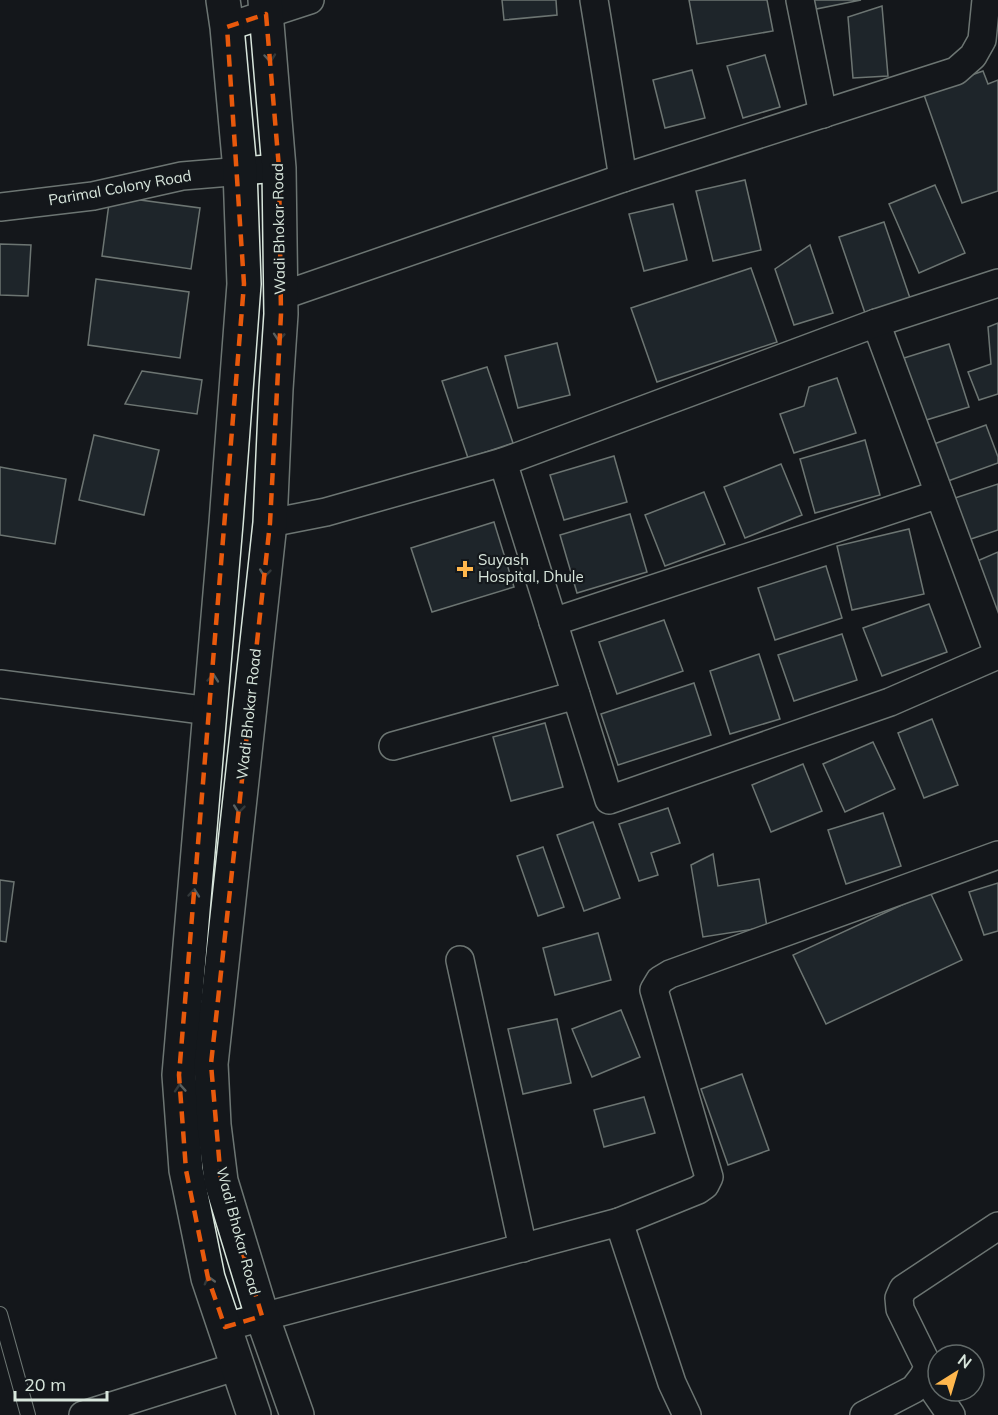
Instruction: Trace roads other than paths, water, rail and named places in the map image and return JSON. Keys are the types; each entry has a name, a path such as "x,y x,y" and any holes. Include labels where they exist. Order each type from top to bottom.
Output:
{"main road":[{"name":"Wadi Bhokar Road","path":"266,7 279,168 281,314 270,523 212,1064 214,1125 222,1181 262,1316 297,1415"},
{"path":"225,14 240,171 244,284 179,1075 186,1170 208,1278 254,1415"}],"street":[{"path":"225,14 310,0"},
{"path":"594,0 623,178"},
{"path":"800,0 823,114"},
{"path":"281,296 623,178 956,71 973,56 982,40 986,0"},
{"name":"Parimal Colony Road","path":"0,207 93,195 182,176 279,168"},
{"path":"270,523 326,512 503,462 876,323 998,283"},
{"path":"503,462 609,800 890,702 998,654 876,323"},
{"path":"554,622 939,494"},
{"path":"0,684 210,711"},
{"path":"393,746 576,695"},
{"path":"225,1327 619,1222 698,1190 705,1185 709,1177 654,990 660,980 670,974 998,855"},
{"path":"460,960 523,1248"},
{"path":"619,1222 672,1383 687,1415"},
{"path":"864,1415 914,1389 928,1366 900,1309 899,1298 903,1289 998,1226"},
{"path":"83,1415 238,1366"},
{"path":"924,1376 951,1415"}],"lane":[{"path":"0,1314 28,1415"}],"place":[{"name":"Suyash Hospital, Dhule","path":"465,569"}]}
